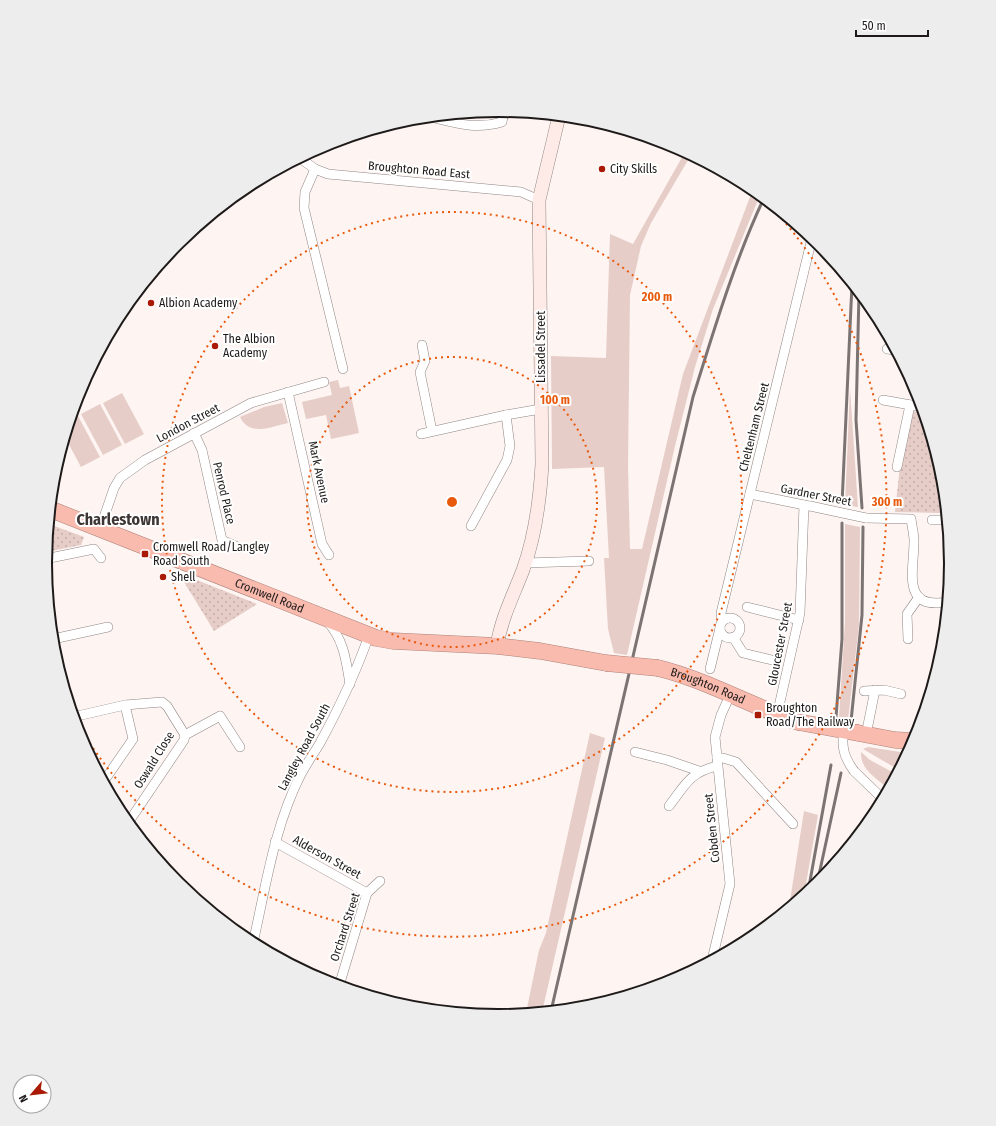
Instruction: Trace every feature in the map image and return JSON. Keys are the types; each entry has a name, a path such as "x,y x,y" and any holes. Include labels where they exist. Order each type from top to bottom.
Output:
{"highway":[{"name":"Cromwell Road","path":"55,511 376,638 393,641 497,646"},
{"name":"Broughton Road","path":"497,646 540,651 606,663 658,668 731,694 777,715 798,722 895,740 907,741"}],"street":[{"path":"446,120 473,126 490,126 502,122 503,117"},
{"name":"Lissadel Street","path":"497,646 503,617 525,563 539,502 542,464 539,200 559,121"},
{"name":"Broughton Road East","path":"305,161 315,169 328,174 520,192 539,200"},
{"path":"315,169 305,192 304,208 343,369"},
{"name":"Cheltenham Street","path":"710,668 721,625 720,613 810,245"},
{"path":"422,345 425,361 420,372 432,431"},
{"name":"London Street","path":"100,529 114,488 120,478 145,460 251,403 324,382"},
{"name":"Mark Avenue","path":"288,392 322,544 329,556"},
{"path":"883,400 915,406"},
{"path":"897,467 910,405"},
{"path":"421,434 506,414 541,409"},
{"path":"471,526 507,460 510,446 506,414"},
{"name":"Penrod Place","path":"194,433 202,450 222,540 240,548"},
{"name":"Gardner Street","path":"750,494 866,518 911,520 914,540 912,585 919,597"},
{"name":"Gloucester Street","path":"777,715 799,620 807,506"},
{"path":"932,520 942,520"},
{"path":"52,558 94,549 101,558"},
{"path":"525,563 590,561"},
{"path":"908,639 907,614 919,597 933,605 942,603"},
{"path":"747,607 799,620"},
{"path":"729,617 737,620 740,628 739,632 733,637 724,636 721,625 729,617"},
{"path":"324,618 341,641 350,684"},
{"path":"59,638 108,627"},
{"name":"Langley Road South","path":"254,937 275,842 301,774 350,684 369,635"},
{"path":"733,637 743,653 772,660"},
{"path":"864,691 875,690 901,694"},
{"path":"875,690 856,733 842,746 845,759 854,771 879,795"},
{"name":"Cobden Street","path":"714,953 730,884 717,762 716,737 721,715 731,694"},
{"name":"Oswald Close","path":"125,705 162,702 167,706 185,735 184,740 131,817"},
{"path":"79,716 125,705 133,739 107,777"},
{"path":"185,735 220,716 240,747"},
{"path":"635,752 667,760 699,771"},
{"path":"669,806 690,778 699,771 723,758 736,762 793,824"},
{"name":"Alderson Street","path":"275,842 368,893"},
{"name":"Orchard Street","path":"341,980 368,893 380,881"}],"shaded area":[{"path":"682,157 688,160 651,223 641,246 630,295 628,467 630,549 642,549 683,374 751,195 758,200 713,309 695,367 675,446 627,655 614,653 608,629 604,558 609,558 604,467 552,469 551,356 606,358 610,234 633,244"},
{"path":"338,380 340,388 349,386 359,433 331,439 326,415 306,419 302,402 332,395 329,382"},
{"path":"850,388 858,507 845,505"},
{"path":"122,393 144,434 125,444 103,403"},
{"path":"282,403 288,423 268,428 255,429 244,423 240,417 264,407"},
{"path":"100,404 122,445 103,455 81,414"},
{"path":"913,411 917,412 929,448 941,513 895,512 900,466"},
{"path":"77,416 100,457 81,467 68,443"},
{"path":"845,524 860,527 859,625 848,720 839,718 845,622"},
{"path":"54,526 84,537 81,545 52,551"},
{"path":"182,575 257,604 214,631 181,577"},
{"path":"590,733 605,738 543,1006 527,1008 539,950 546,933"},
{"path":"868,747 902,752 894,767 863,749"},
{"path":"861,752 870,760 892,772 884,785 869,772 861,758"},
{"path":"804,811 818,815 806,885 790,900"}],"railway":[{"path":"552,1005 693,397 734,271 762,203"},
{"path":"842,504 852,291"},
{"path":"859,301 856,420 862,508"},
{"path":"836,717 842,639 842,523"},
{"path":"851,721 862,615 863,527"},
{"path":"810,881 831,765"},
{"path":"820,871 841,773"}],"place":[{"name":"City Skills","path":"602,169"},
{"name":"Albion Academy","path":"151,303"},
{"name":"The Albion Academy","path":"215,346"},
{"name":"Cromwell Road/Langley Road South","path":"145,554"},
{"name":"Shell","path":"163,577"},
{"name":"Broughton Road/The Railway","path":"758,715"}],"district":[{"name":"Charlestown","path":"118,519"}]}
